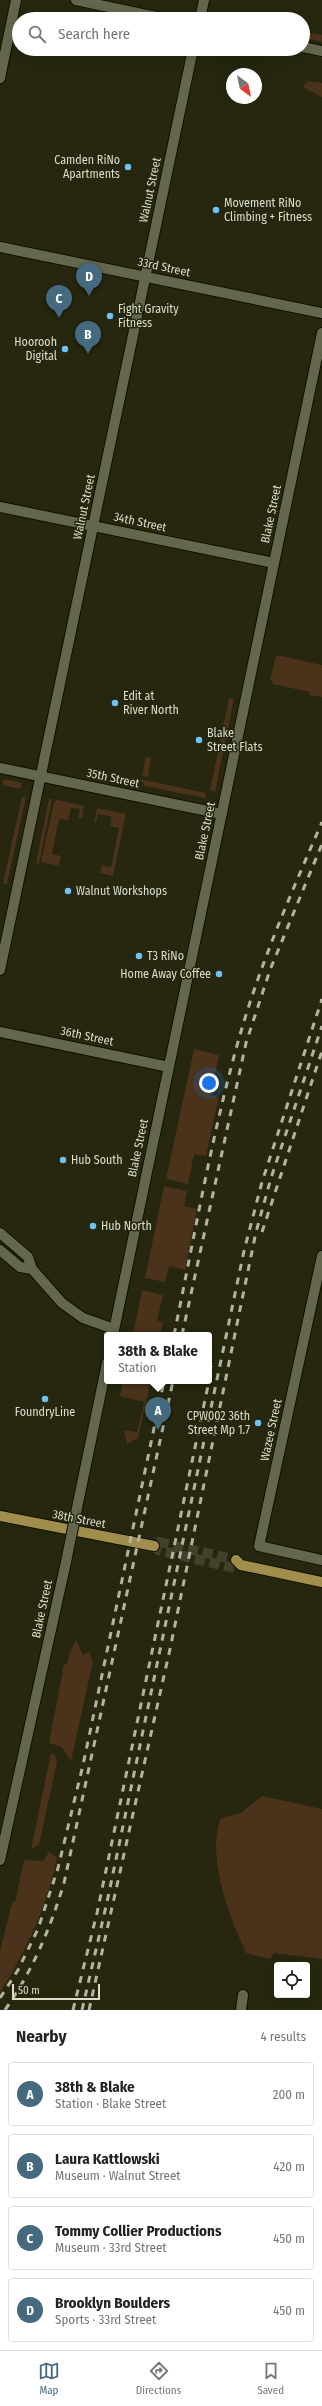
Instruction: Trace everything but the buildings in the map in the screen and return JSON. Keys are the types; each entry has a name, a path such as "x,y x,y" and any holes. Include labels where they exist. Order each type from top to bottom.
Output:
{"main road":[{"name":"38th Street","path":"0,1516 154,1546"},
{"path":"237,1564 322,1582"}],"street":[{"path":"14,12 16,0"},
{"path":"76,0 133,12"},
{"path":"201,12 204,0"},
{"path":"0,78 12,20"},
{"path":"310,48 322,51"},
{"name":"Walnut Street","path":"0,970 192,56"},
{"name":"33rd Street","path":"0,247 322,313"},
{"name":"Blake Street","path":"113,1332 322,333"},
{"name":"34th Street","path":"0,507 274,564"},
{"name":"35th Street","path":"0,768 222,814"},
{"name":"36th Street","path":"0,1032 169,1067"},
{"path":"0,1233 28,1257 32,1269 72,1311 113,1332"},
{"path":"0,1250 20,1266 32,1269"},
{"name":"Wazee Street","path":"322,1256 258,1546 322,1560"},
{"name":"Blake Street","path":"0,1860 66,1562 104,1377"},
{"path":"241,2010 243,1995"}],"shaded area":[{"path":"310,32 322,35 322,42 310,39"},
{"path":"307,81 322,83 322,97 303,87"},
{"path":"276,655 322,665 322,697 309,695 310,692 272,684 273,681 270,680"},
{"path":"229,698 234,699 215,792 210,790"},
{"path":"146,757 151,758 148,777 142,776"},
{"path":"4,779 22,783 20,789 2,785"},
{"path":"140,779 206,793 205,798 145,786"},
{"path":"22,797 26,797 7,884 3,883"},
{"path":"49,799 52,799 39,864 36,863"},
{"path":"57,800 84,806 82,819 78,818 80,809 71,808 68,820 59,819 52,854 61,856 59,866 41,862 54,802"},
{"path":"97,808 126,814 113,876 100,873 102,865 111,867 119,828 110,826 112,817 98,814 96,823 94,822"},
{"path":"194,1049 219,1055 211,1095 219,1097 206,1156 194,1154 188,1184 166,1179"},
{"path":"164,1186 187,1191 184,1206 197,1209 185,1270 169,1266 165,1282 145,1278"},
{"path":"142,1290 163,1295 157,1321 163,1322 161,1332 134,1332"},
{"path":"122,1384 150,1384 138,1438 127,1444 124,1430 137,1432 144,1402 120,1396"},
{"path":"76,1640 83,1655 89,1652 93,1661 71,1761 62,1747 49,1743 64,1664 67,1665 69,1654"},
{"path":"51,1753 56,1757 57,1762 39,1845 31,1849"},
{"path":"262,1796 322,1809 322,1959 274,1953 270,1959 246,1953 230,1916 222,1890 217,1864 216,1842 220,1819 241,1813"},
{"path":"49,1852 57,1858 48,1894 27,1945 0,1993 0,1951 12,1903 15,1902 24,1860 43,1861"}],"tunnel":[{"path":"234,1568 158,1550 154,1546 159,1542 236,1560"}],"railway":[{"path":"175,1332 213,1142 242,1028 269,949 322,822"},
{"path":"183,1332 246,1043 270,970 322,844"},
{"path":"82,2010 107,1902 244,1251 262,1182 322,999"},
{"path":"89,2010 170,1649 256,1232 271,1178 322,1026"},
{"path":"262,1232 322,1051"},
{"path":"0,1998 18,1970 38,1929 58,1868 83,1765 163,1384"},
{"path":"5,2010 24,1980 40,1949 53,1917 64,1883 172,1384"},
{"path":"73,2010 97,1913 208,1384"}],"place":[{"name":"Camden RiNo Apartments","path":"128,167"},
{"name":"Movement RiNo Climbing + Fitness","path":"216,210"},
{"name":"Brooklyn Boulders","path":"89,296"},
{"name":"Fight Gravity Fitness","path":"110,316"},
{"name":"Tommy Collier Productions","path":"59,318"},
{"name":"Hoorooh Digital","path":"65,349"},
{"name":"Laura Kattlowski","path":"88,354"},
{"name":"Edit at River North","path":"115,703"},
{"name":"Blake Street Flats","path":"199,740"},
{"name":"Walnut Workshops","path":"68,891"},
{"name":"T3 RiNo","path":"139,956"},
{"name":"Home Away Coffee","path":"219,974"},
{"name":"Hub South","path":"63,1160"},
{"name":"Hub North","path":"93,1226"},
{"name":"FoundryLine","path":"45,1399"},
{"name":"CPW002 36th Street Mp 1.7","path":"258,1423"},
{"name":"38th & Blake","path":"158,1430"}]}
